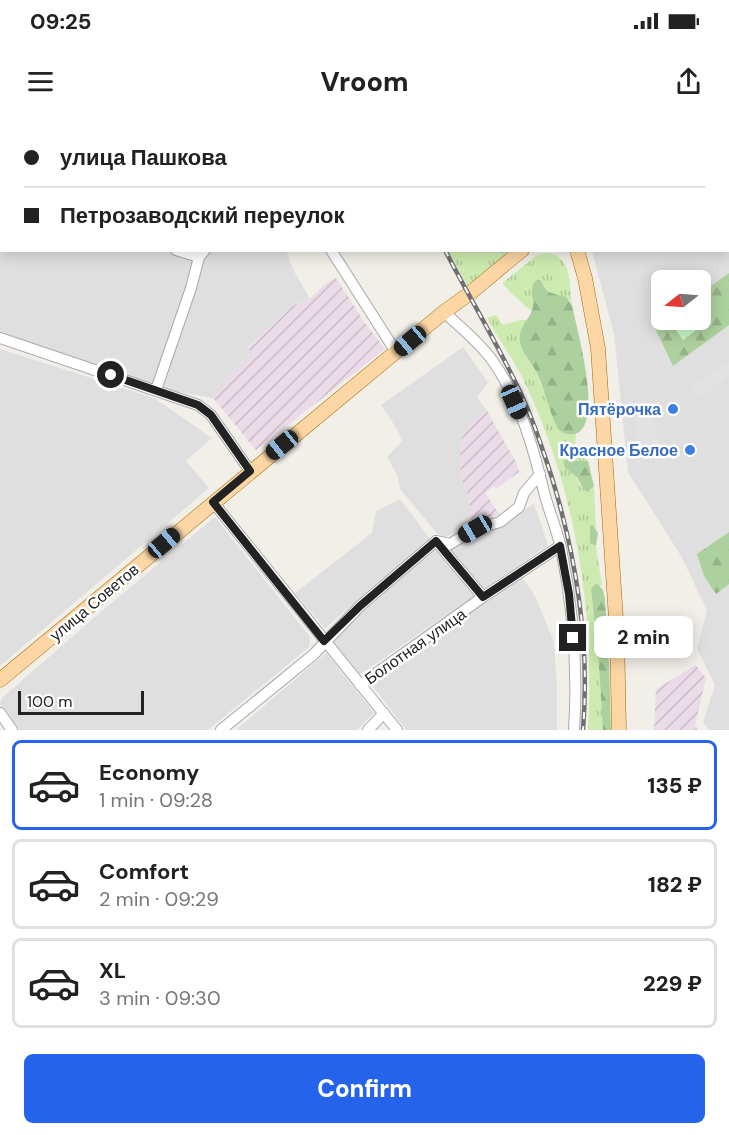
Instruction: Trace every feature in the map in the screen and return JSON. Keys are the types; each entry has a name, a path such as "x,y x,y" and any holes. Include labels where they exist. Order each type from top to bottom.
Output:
{"main road":[{"name":"улица Советов","path":"0,680 250,471 520,252"},
{"path":"578,252 585,278 598,348 617,634 619,730"}],"street":[{"path":"332,252 396,352"},
{"path":"156,390 202,254"},
{"path":"444,312 478,344 498,370 524,423 540,474 560,546 569,594 573,638 574,730"},
{"path":"0,338 198,405 211,415 250,471"},
{"path":"436,541 450,544 475,529 500,522 519,507 525,493 540,474"},
{"path":"213,502 397,730"},
{"path":"436,541 483,597"},
{"path":"221,730 313,655 360,606 436,541"},
{"name":"Болотная улица","path":"360,685 483,597 560,546"},
{"path":"0,712 12,730"},
{"path":"368,730 384,713"}],"shaded area":[{"path":"0,252 183,252 199,257 156,390 0,338"},
{"path":"208,252 286,252 310,299 294,305 248,347 254,355 222,385 224,388 213,398 163,389"},
{"path":"592,252 729,252 729,730 709,730 703,722 715,685 697,649 707,610 681,556 628,472 614,334"},
{"path":"336,278 385,349 256,450 213,398 223,388 221,385 254,355 248,348 294,305 310,299 325,284"},
{"path":"463,347 488,382 477,397 487,411 471,423 461,477 469,498 471,520 460,532 441,538 400,489 398,477 387,457 402,441 381,405"},
{"path":"0,349 154,398 212,438 186,461 209,488 0,666"},
{"path":"729,361 729,376 700,397 692,387"},
{"path":"648,402 662,453 638,463 635,406"},
{"path":"487,411 517,464 519,472 496,489 494,486 485,493 500,515 471,520 469,498 461,477 460,442 471,423"},
{"path":"400,499 430,539 325,628 295,593 372,533 376,511"},
{"path":"534,504 548,545 483,590 450,552 456,542 477,531 493,528"},
{"path":"215,517 310,637 309,647 208,730 20,730 0,704 2,698"},
{"path":"434,549 438,550 474,596 359,675 333,642 343,629"},
{"path":"522,577 535,596 554,642 557,730 406,730 371,684"},
{"path":"326,653 374,713 357,730 236,730"},
{"path":"696,665 706,678 695,726 698,730 654,730 656,689"}],"green space":[{"path":"449,252 510,252 468,287"},
{"path":"547,253 555,255 566,265 572,305 570,300 548,292 544,284 532,287 532,312 502,283 536,256"},
{"path":"729,273 729,325 673,366 656,330 711,330 711,286"},
{"path":"537,280 540,280 548,292 566,297 572,305 586,372 588,409 586,423 579,432 570,435 558,429 538,375 520,344 521,331 532,310 532,289"},
{"path":"496,315 503,325 527,320 522,327 525,355 534,368 547,399 570,435 576,434 575,449 588,461 568,460 581,486 591,490 594,486 596,528 593,525 593,545 596,546 602,586 598,584 591,589 603,730 588,730 588,638 584,592 568,502 539,415 520,373 487,318"},
{"path":"676,330 694,330 695,331 683,340"},
{"path":"563,461 588,461 594,486 588,492 584,490 577,477 565,468"},
{"path":"593,525 598,533 596,546 590,543 590,526"},
{"path":"729,532 729,584 716,594 704,576 697,554"},
{"path":"598,584 603,590 605,599 611,730 603,730 591,589"}],"railway":[{"path":"446,252 522,396 561,509 580,602 585,665 583,730"}],"place":[{"name":"Пятёрочка","path":"673,409"},
{"name":"Красное Белое","path":"690,450"}],"route":[{"path":"111,375 156,390 172,398 198,405 211,415 250,471 213,502 324,641 360,606 436,541 483,597 560,546 569,594 573,638"}]}
